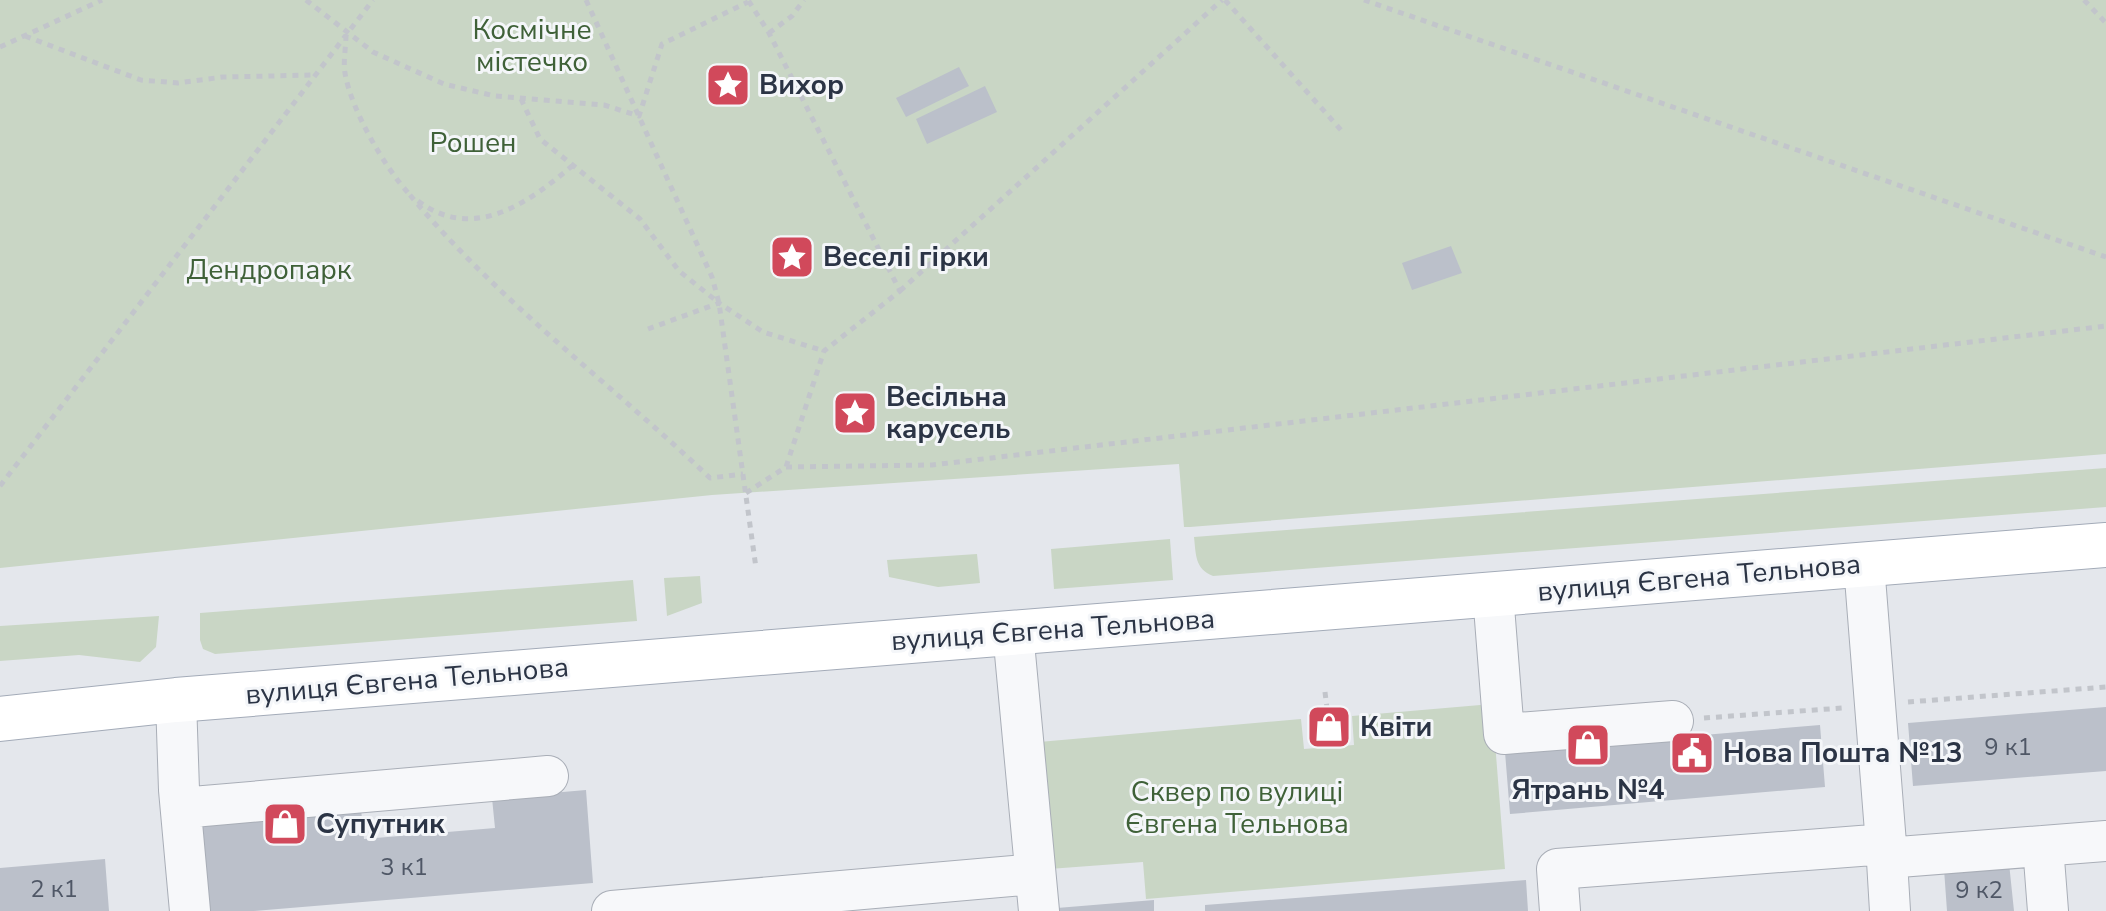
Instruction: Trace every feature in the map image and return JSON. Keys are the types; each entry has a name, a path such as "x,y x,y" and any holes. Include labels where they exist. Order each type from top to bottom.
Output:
{"main road":[{"name":"вулиця Євгена Тельнова","path":"0,719 176,700 2106,545"}],"lane":[{"path":"1864,565 1890,911"},
{"path":"1493,594 1504,734 1673,721"},
{"path":"612,911 1037,892 1013,632"},
{"path":"176,700 190,911"},
{"path":"181,808 548,776"},
{"path":"1560,911 1557,869 2106,841"},
{"path":"2043,846 2048,911"}],"path":[{"path":"0,47 102,0"},
{"path":"306,0 346,34 420,75 469,91 521,99 572,100 639,116"},
{"path":"0,486 373,0"},
{"path":"586,0 712,277 719,303 756,568"},
{"path":"769,33 792,16 804,0"},
{"path":"786,467 824,351 900,291 1223,0 1341,130"},
{"path":"1364,0 2106,257"},
{"path":"2084,0 2106,23"},
{"path":"639,116 662,44 748,1 769,33 900,291"},
{"path":"346,34 345,73 387,171 444,236 501,293 710,478 743,474"},
{"path":"25,36 77,59 141,80 178,83 223,77 316,75"},
{"path":"521,99 540,139 640,219 679,271 763,332 824,351"},
{"path":"410,195 436,214 458,221 498,215 541,192 572,166"},
{"path":"648,329 719,303"},
{"path":"746,493 786,467 932,465 2106,326"},
{"path":"1325,692 1328,717"}],"green space":[{"name":"Дендропарк","path":"0,0 2106,0 2106,454 1190,527 1184,527 1179,464 712,495 0,568"},
{"path":"2106,468 2106,507 1213,576 1200,565 1194,537"},
{"path":"1170,539 1173,580 1054,589 1051,549"},
{"path":"977,554 980,583 938,587 889,577 887,560"},
{"path":"700,576 702,603 667,616 664,578"},
{"path":"633,580 637,621 215,654 203,649 200,640 200,613"},
{"path":"159,616 156,647 140,662 79,655 0,661 0,626"},
{"name":"Сквер по вулиці Євгена Тельнова","path":"1492,704 1505,869 1146,899 1143,862 1049,869 1039,742 1301,719 1304,749 1354,745 1352,716"}],"building":[{"path":"959,67 969,86 906,117 896,98"},
{"path":"985,86 997,112 927,144 916,119"},
{"path":"1451,246 1462,273 1412,290 1402,263"},
{"path":"2106,707 2106,771 1913,786 1908,723"},
{"name":"Квіти","path":"1342,715 1344,737 1315,739 1313,718"},
{"path":"1820,725 1825,787 1510,814 1505,752"},
{"path":"586,790 593,883 254,911 209,911 201,822 361,809 364,839 495,828 492,798"},
{"path":"105,859 109,911 0,911 0,868"},
{"path":"2009,863 2014,911 1947,911 1944,869"},
{"path":"1526,880 1528,911 1205,911 1205,905"},
{"path":"1154,900 1154,911 1057,911 1057,908"}],"place":[{"name":"Вихор","path":"728,85"},
{"name":"Веселі гірки","path":"792,257"},
{"name":"Весільна карусель","path":"855,413"},
{"name":"Квіти","path":"1329,727"},
{"name":"Ятрань №4","path":"1588,745"},
{"name":"Нова Пошта №13","path":"1692,753"},
{"name":"Супутник","path":"285,824"}],"park label":[{"name":"Космічне містечко","path":"532,46"},
{"name":"Рошен","path":"473,143"}]}
